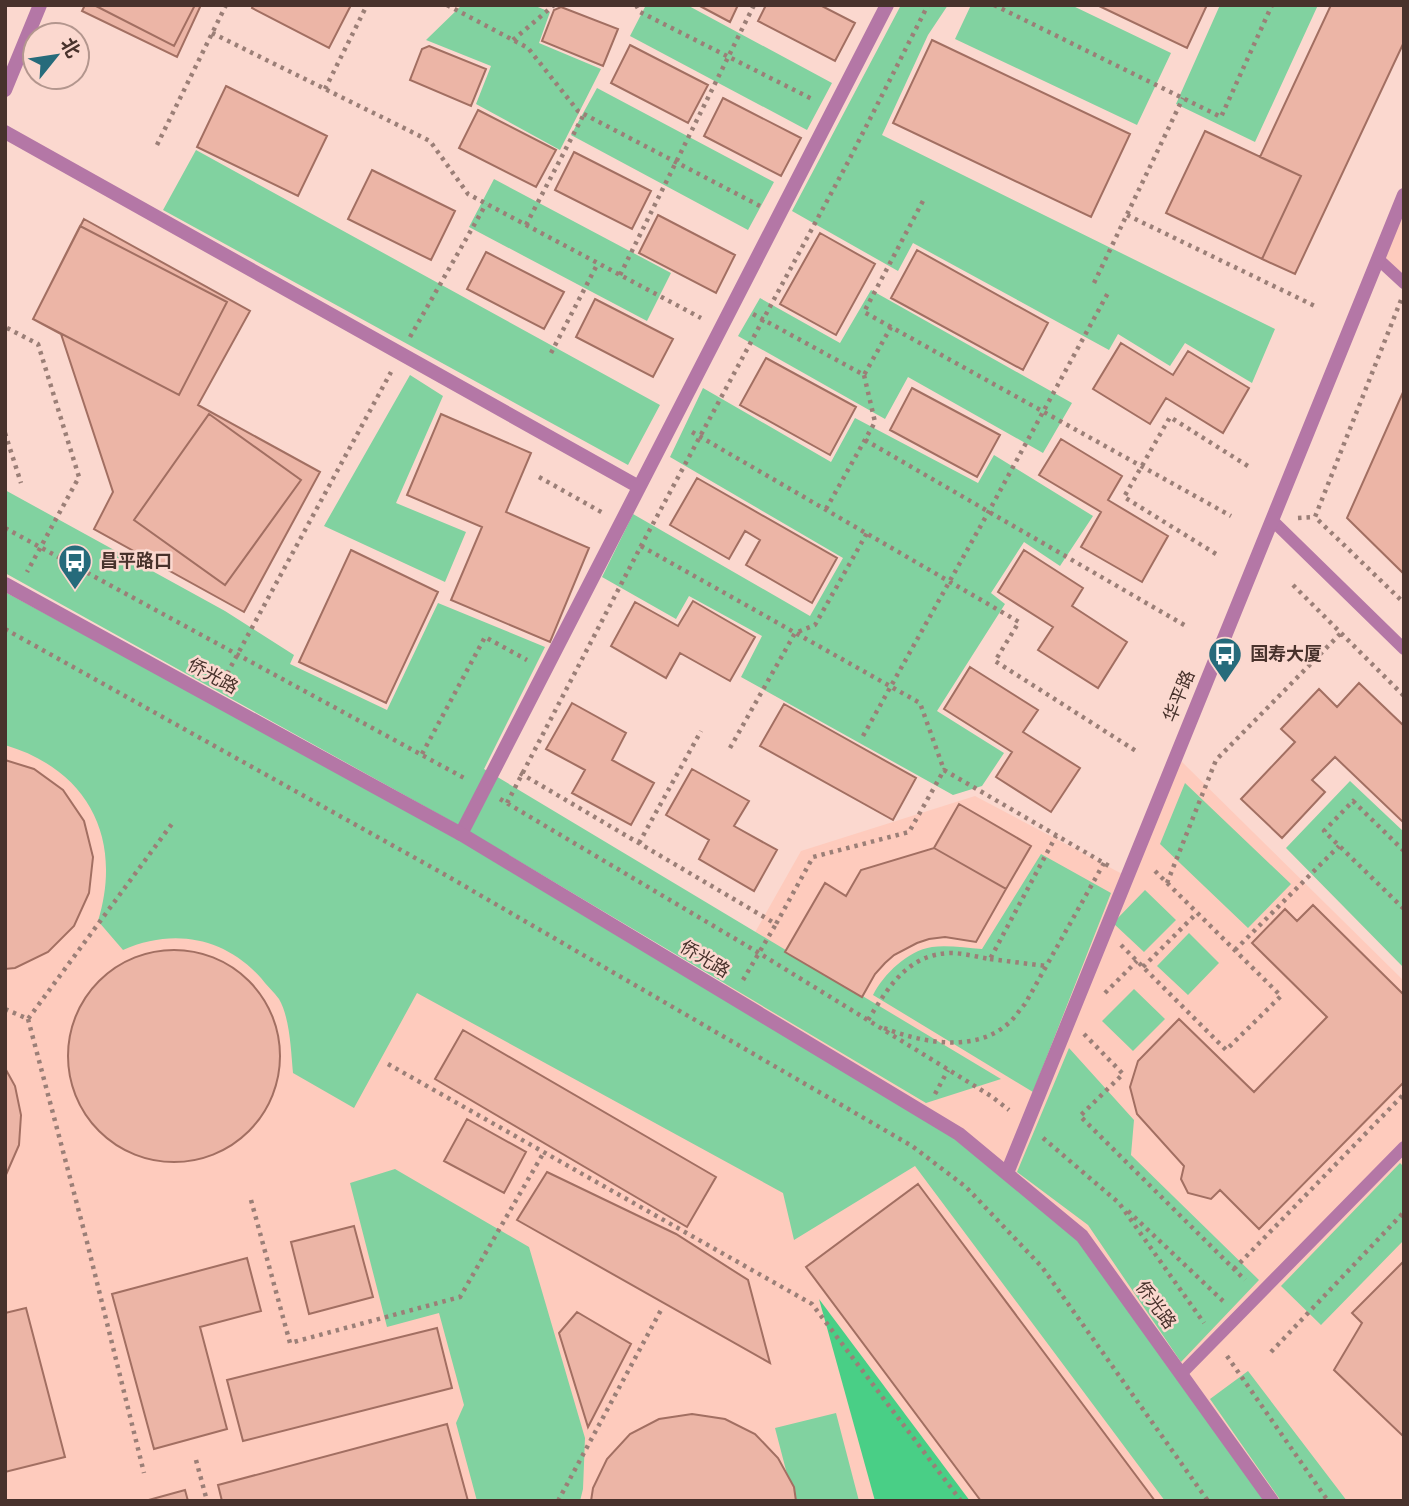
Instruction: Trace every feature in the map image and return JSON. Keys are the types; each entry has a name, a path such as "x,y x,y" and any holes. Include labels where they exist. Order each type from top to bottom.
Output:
{"street":[{"path":"5,90 40,5"},
{"path":"461,834 887,5"},
{"path":"5,132 639,487"},
{"name":"华平路","path":"1007,1173 1404,195"},
{"name":"侨光路","path":"11,587 461,834 959,1134 1083,1236 1272,1501"}],"lane":[{"path":"1378,259 1404,283"},
{"path":"1272,520 1404,649"},
{"path":"1181,1374 1404,1147"}],"path":[{"path":"157,145 226,5"},
{"path":"325,89 367,5"},
{"path":"447,5 528,48 578,111 779,216"},
{"path":"513,40 554,5"},
{"path":"636,5 640,12 834,110"},
{"path":"620,275 754,5"},
{"path":"507,803 929,5"},
{"path":"994,5 1221,117 1272,5"},
{"path":"212,33 430,141 468,194 721,329"},
{"path":"1094,283 1183,98"},
{"path":"526,225 584,114"},
{"path":"924,199 864,312 1231,516"},
{"path":"214,699 401,354 486,204"},
{"path":"1127,215 1317,307"},
{"path":"551,353 598,263"},
{"path":"863,736 1109,291"},
{"path":"1404,293 1315,517 1404,603"},
{"path":"734,303 864,375"},
{"path":"826,509 875,422 864,375 891,327"},
{"path":"7,328 38,344 79,477 11,587"},
{"path":"1216,554 1124,497 1170,417 1251,468"},
{"path":"674,421 1019,622 995,661 1136,751"},
{"path":"5,433 21,483"},
{"path":"865,440 1186,625"},
{"path":"539,477 641,546 920,703 944,770 1127,876"},
{"path":"730,748 795,632 815,625 867,533"},
{"path":"1293,585 1404,696"},
{"path":"5,629 442,873 912,1146 966,1187 1042,1267 1208,1501"},
{"path":"1167,883 1216,760 1340,633"},
{"path":"422,754 485,637 545,670"},
{"path":"639,843 701,730"},
{"path":"498,761 776,923"},
{"path":"733,998 813,857 909,832 944,770"},
{"path":"1404,852 1353,801 1324,831 1404,909"},
{"path":"28,1019 174,821"},
{"path":"990,959 1056,835"},
{"path":"1235,950 1339,846"},
{"path":"1105,930 1226,1050 1281,996 1137,853"},
{"path":"874,1024 921,1041 945,1043 985,1037 1011,1021 1025,1004 1104,863"},
{"path":"1143,967 1197,913"},
{"path":"868,1020 893,981 908,967 929,957 951,953 1046,966"},
{"path":"5,1009 28,1019"},
{"path":"28,1019 144,1473"},
{"path":"1082,1032 1123,1074 1080,1116 1259,1294"},
{"path":"388,1063 813,1304 961,1501"},
{"path":"1234,1269 1404,1094"},
{"path":"251,1200 290,1343 460,1297 544,1152"},
{"path":"1119,1203 1238,1316"},
{"path":"1271,1352 1404,1212"},
{"path":"558,1501 661,1310"},
{"path":"197,1461 207,1501"}],"shaded area":[{"path":"1404,199 1404,281 1380,259"},
{"path":"5,585 959,1135 1270,1501 5,1501"},
{"path":"1177,757 1404,981 1404,1145 1182,1373 1009,1172"},
{"path":"975,796 1126,876 1005,1170 723,989 801,851"},
{"path":"1404,1156 1404,1501 1275,1501 1185,1374"}],"green space":[{"path":"462,5 533,5 550,12 539,43 601,69 560,150 476,104 491,66 426,40"},
{"path":"646,5 687,5 832,83 807,130 630,36"},
{"path":"901,5 948,5 928,35 882,135 1275,329 1252,383 1185,343 1170,366 1118,334 1109,350 913,243 898,271 792,211"},
{"path":"971,5 1071,5 1171,53 1137,125 955,39"},
{"path":"1220,5 1318,5 1255,142 1176,104"},
{"path":"597,88 774,182 748,230 571,135"},
{"path":"196,150 660,405 628,465 163,210"},
{"path":"494,179 671,273 647,321 469,227"},
{"path":"871,290 1072,403 1043,453 908,377 885,419 738,336 760,298 840,343"},
{"path":"410,375 443,396 396,503 466,532 445,582 324,526"},
{"path":"703,388 831,462 855,418 978,483 994,455 1093,516 1060,566 1024,542 991,593 1005,604 937,711 1004,753 982,786 953,795 741,677 762,636 689,596 676,619 602,577 633,514 810,616 843,558 670,457"},
{"path":"5,490 225,611 294,655 290,664 387,710 438,603 545,647 484,769 1001,1079 926,1103 451,821 5,573"},
{"path":"5,592 459,836 955,1136 1079,1237 1265,1501 1165,1501 915,1166 794,1240 783,1193 417,993 354,1108 293,1073 283,1007 275,994 246,964 231,953 197,940 160,939 123,950 98,921 105,891 106,862 102,836 92,812 78,790 58,772 34,756 5,745"},
{"path":"1350,781 1404,832 1404,968 1286,848"},
{"path":"1185,783 1291,884 1248,928 1160,844"},
{"path":"1041,854 1111,893 1033,1092 873,995 883,979 897,965 923,949 944,946 982,949"},
{"path":"1145,890 1176,920 1144,952 1113,923"},
{"path":"1189,933 1219,963 1188,995 1157,966"},
{"path":"1134,989 1165,1019 1133,1051 1102,1021"},
{"path":"1069,1048 1134,1120 1131,1155 1259,1280 1181,1362 1088,1225 1017,1172"},
{"path":"1400,1163 1404,1167 1404,1240 1321,1325 1281,1286"},
{"path":"395,1169 529,1247 585,1438 580,1501 477,1501 456,1423 464,1405 439,1313 387,1327 350,1183"},
{"path":"819,1299 970,1501 875,1501"},
{"path":"1248,1371 1347,1501 1281,1501 1210,1399"},
{"path":"836,1413 859,1501 794,1501 775,1428"}],"building":[{"path":"85,5 201,5 177,57 82,11"},
{"path":"94,5 195,5 174,46"},
{"path":"253,5 350,7 329,48 252,8"},
{"path":"698,5 738,5 730,22"},
{"path":"766,5 820,5 855,23 835,61 758,21"},
{"path":"1097,5 1207,5 1187,48"},
{"path":"1331,5 1404,5 1404,42 1295,274 1262,259 1301,176 1260,157"},
{"path":"561,7 618,29 603,66 542,41 554,10"},
{"path":"932,40 1130,134 1091,217 893,123"},
{"path":"630,45 708,85 688,123 611,83"},
{"path":"429,46 486,69 471,106 410,80 422,49"},
{"path":"226,86 327,136 298,196 197,147"},
{"path":"723,98 801,138 781,176 704,136"},
{"path":"478,110 556,150 536,187 459,148"},
{"path":"1205,131 1301,176 1262,259 1166,213"},
{"path":"574,152 651,191 632,229 555,190"},
{"path":"372,170 455,211 431,260 348,219"},
{"path":"658,215 735,255 716,293 639,253"},
{"path":"84,219 250,311 198,405 320,472 244,612 94,529 113,492 61,334 33,319"},
{"path":"80,226 227,302 179,395 33,319"},
{"path":"820,233 875,264 836,335 780,304"},
{"path":"917,250 1048,323 1023,370 891,298"},
{"path":"486,252 564,292 544,329 467,289"},
{"path":"595,299 673,339 653,377 576,337"},
{"path":"1121,343 1173,375 1188,351 1249,388 1223,433 1166,398 1150,424 1093,389"},
{"path":"766,358 856,407 830,455 740,405"},
{"path":"912,388 1000,435 977,477 890,430"},
{"path":"1404,390 1404,574 1347,518"},
{"path":"209,414 301,480 225,585 134,520"},
{"path":"441,414 531,453 506,512 589,548 550,642 451,600 482,527 407,495"},
{"path":"1061,439 1122,476 1108,500 1168,536 1142,582 1081,547 1101,512 1039,475"},
{"path":"697,478 837,558 812,603 746,565 760,540 745,531 729,559 670,525"},
{"path":"351,550 438,592 386,703 299,662"},
{"path":"1024,550 1083,588 1072,606 1127,642 1098,688 1038,650 1053,627 998,592"},
{"path":"693,601 755,637 730,681 680,653 666,678 611,646 635,602 678,626"},
{"path":"970,667 1038,710 1023,732 1080,768 1051,812 996,777 1012,752 944,709"},
{"path":"1359,683 1404,726 1404,823 1335,757 1312,780 1325,792 1282,838 1241,799 1295,742 1281,729 1319,689 1337,707"},
{"path":"572,703 626,733 612,760 654,783 631,825 572,793 585,770 546,749"},
{"path":"784,704 916,778 893,820 760,746"},
{"path":"5,760 34,769 63,790 84,821 93,857 89,893 74,926 48,952 15,968 5,969"},
{"path":"692,769 749,801 734,826 777,850 754,891 699,859 709,840 666,815"},
{"path":"959,804 1031,846 1006,889 934,848"},
{"path":"934,848 1006,889 976,942 945,937 917,943 885,963 875,974 862,997 785,952 825,883 846,896 861,870"},
{"path":"1313,905 1404,995 1404,1082 1259,1229 1220,1190 1211,1199 1188,1193 1181,1179 1184,1166 1137,1114 1130,1087 1138,1061 1179,1019 1254,1092 1327,1017 1252,943 1285,909 1297,921"},
{"path":"174,950 195,952 214,958 249,981 272,1016 278,1035 278,1077 272,1096 249,1131 214,1154 195,1160 174,1162 153,1160 134,1154 99,1131 76,1096 70,1077 68,1056 70,1035 76,1016 99,981 134,958 153,952"},
{"path":"463,1030 716,1177 687,1227 435,1079"},
{"path":"5,1068 15,1086 21,1115 19,1145 5,1177"},
{"path":"467,1119 526,1152 504,1193 444,1161"},
{"path":"547,1172 676,1234 748,1280 770,1363 517,1220"},
{"path":"918,1184 1155,1501 981,1501 806,1267"},
{"path":"354,1226 373,1297 309,1314 291,1242"},
{"path":"247,1258 261,1311 200,1327 227,1429 154,1449 112,1294"},
{"path":"1404,1261 1404,1437 1334,1370 1362,1323 1352,1313"},
{"path":"26,1308 65,1457 5,1472 5,1313"},
{"path":"577,1312 631,1344 588,1427 559,1333"},
{"path":"437,1328 452,1388 243,1441 227,1380"},
{"path":"692,1414 725,1419 755,1434 778,1458 794,1487 796,1501 591,1501 593,1488 607,1459 630,1434 659,1419"},
{"path":"447,1424 468,1501 222,1501 218,1485"},
{"path":"185,1490 188,1501 145,1501"}],"place":[{"name":"昌平路口","path":"75,591"},
{"name":"国寿大厦","path":"1225,684"}]}
